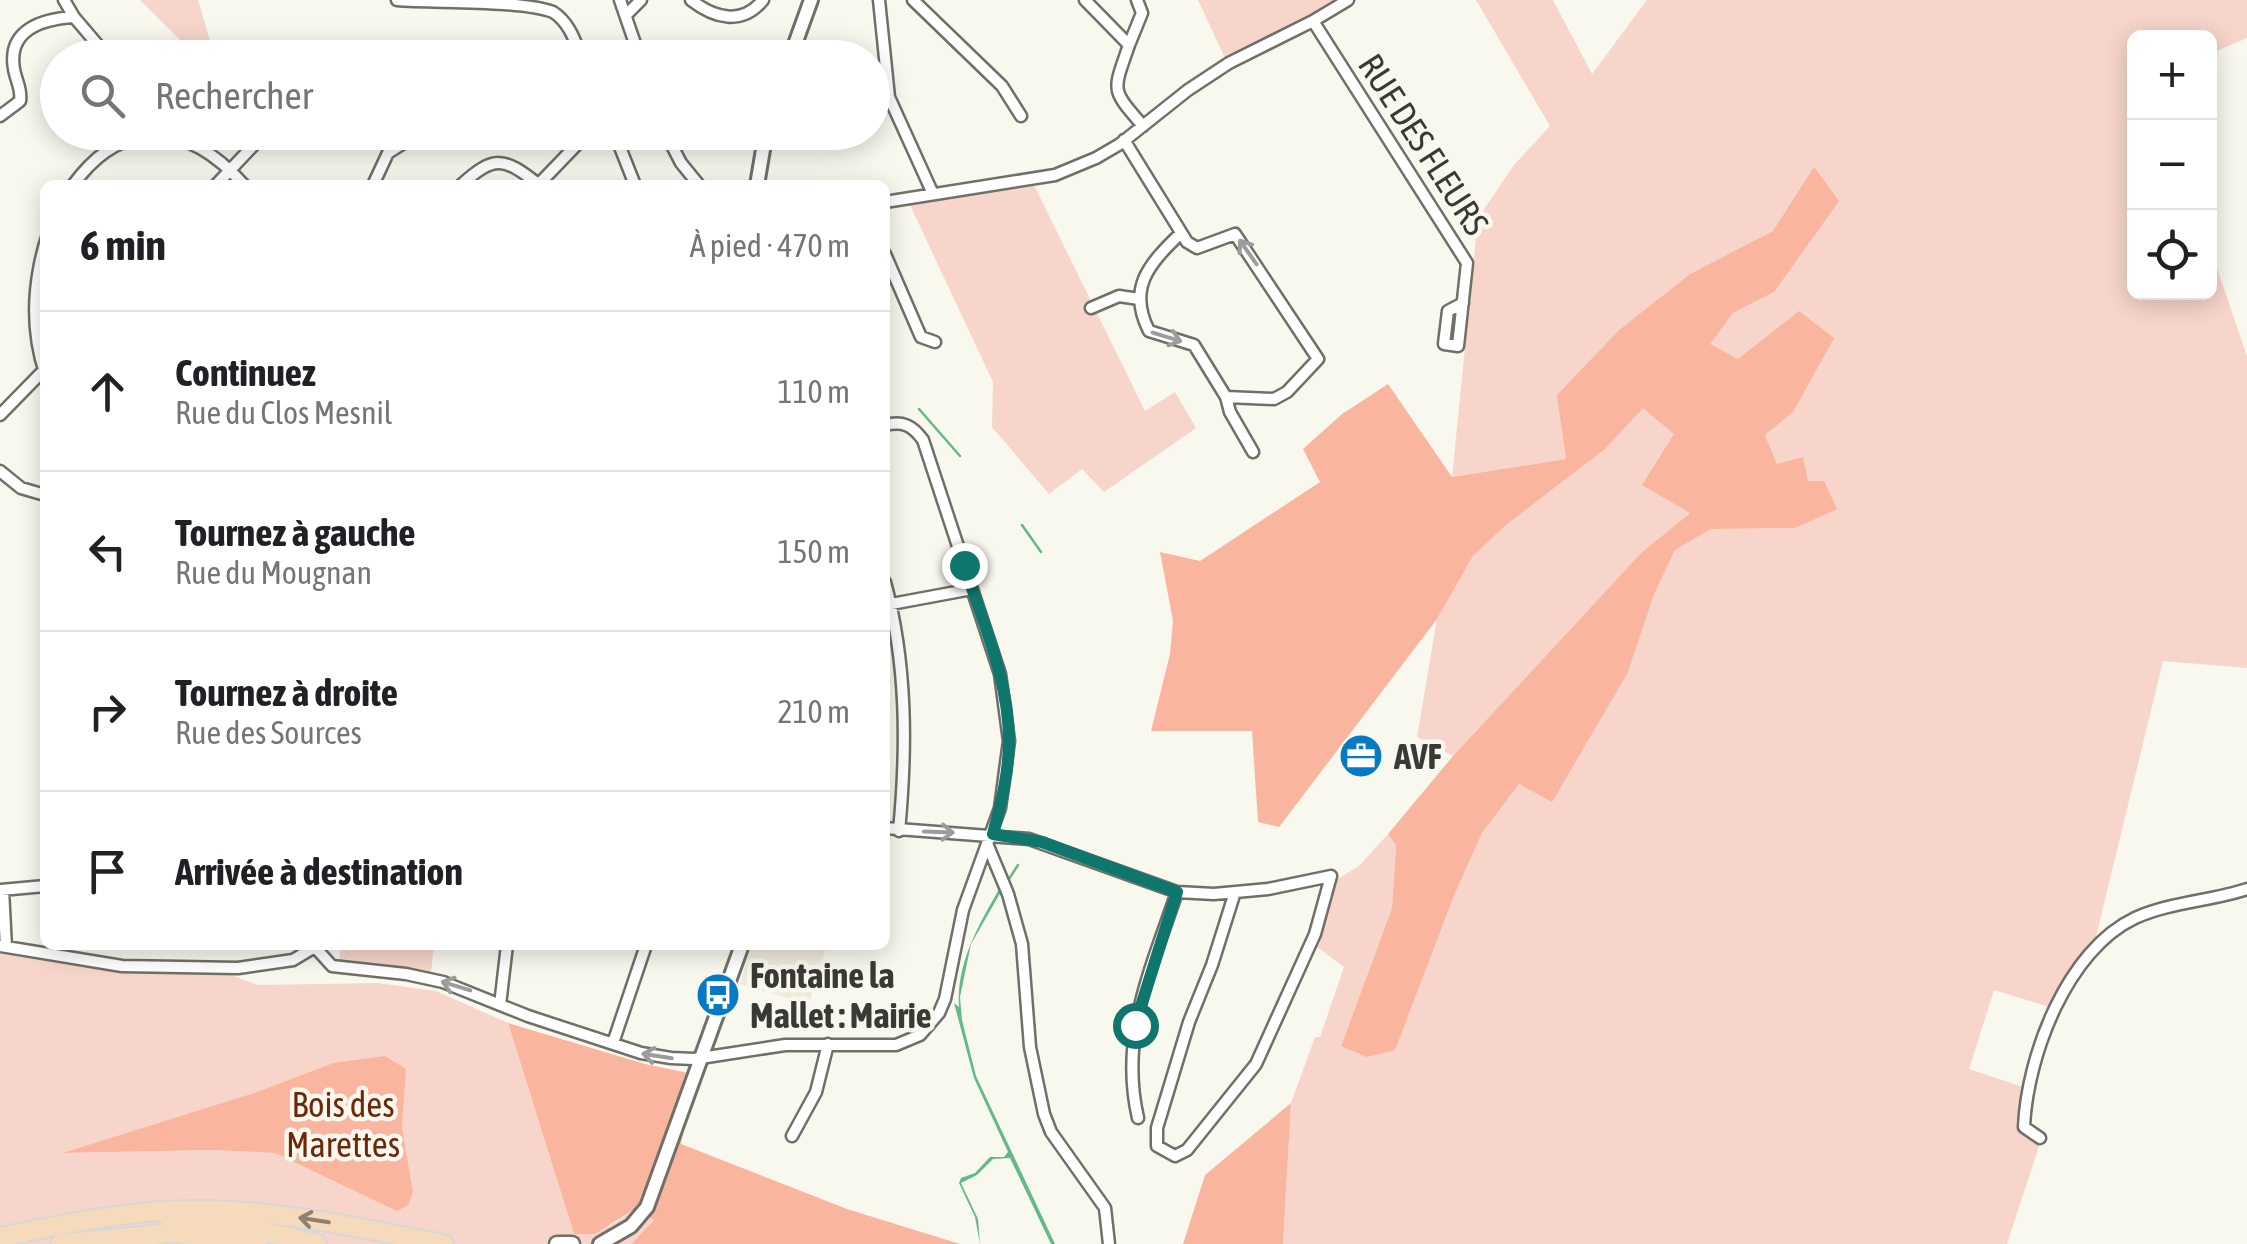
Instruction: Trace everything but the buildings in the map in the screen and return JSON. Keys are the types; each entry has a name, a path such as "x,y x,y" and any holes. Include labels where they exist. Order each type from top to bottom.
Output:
{"highway":[{"path":"0,1238 87,1220 194,1210 254,1212 444,1244"},
{"path":"0,1238 147,1222 188,1222 256,1229 317,1244"},
{"path":"60,1244 173,1234 258,1244"}],"main road":[{"path":"557,1244 572,1244"}],"street":[{"path":"64,0 93,40"},
{"path":"397,0 530,4 553,12 564,21 573,40"},
{"path":"620,0 635,40"},
{"path":"627,14 641,0"},
{"path":"691,0 703,10 734,18 744,16 764,0"},
{"path":"797,40 812,0"},
{"path":"879,0 883,40"},
{"path":"913,0 1002,86 1021,116"},
{"path":"1084,0 1128,45"},
{"path":"1136,0 1142,13 1115,86 1118,98 1143,126"},
{"path":"890,201 1055,176 1124,140 1229,63 1348,0"},
{"path":"0,116 20,102 22,92 13,58 20,39 42,21 74,18"},
{"name":"RUE DES FLEURS","path":"1313,21 1467,263 1462,302"},
{"path":"890,99 933,194"},
{"path":"1124,140 1180,234 1196,248 1235,234 1318,358 1287,392 1274,399 1226,397"},
{"path":"204,150 239,180"},
{"path":"221,180 249,150"},
{"path":"375,180 394,150"},
{"path":"542,180 571,150"},
{"path":"621,150 632,180"},
{"path":"674,150 695,180"},
{"path":"759,180 763,150"},
{"path":"467,180 481,166 500,162 533,180"},
{"path":"1180,234 1151,262 1139,299 1142,317 1149,331 1194,345 1253,452"},
{"path":"890,266 921,337 934,342"},
{"path":"1091,308 1119,296 1139,299"},
{"path":"33,360 40,367"},
{"path":"0,415 40,375"},
{"path":"319,950 332,966 425,978 657,1057 703,1058 785,1045 896,1045 930,1026 944,999 963,910 993,834 1007,777 1009,741 1000,674 923,440 910,425 890,424"},
{"path":"0,471 21,488 40,494"},
{"path":"890,605 972,589"},
{"path":"890,614 900,658 904,722 900,831"},
{"path":"890,829 1029,839 1177,892 1236,892 1330,876 1315,934 1256,1064 1187,1150 1168,1155 1157,1146 1158,1128 1189,1022 1236,892"},
{"path":"988,846 1008,894 1022,944 1030,1047 1044,1114 1051,1132 1106,1208 1109,1244"},
{"path":"40,886 2,890 3,947 122,966 238,968 293,960 309,950"},
{"path":"2040,1138 2024,1127 2042,1039 2068,986 2094,949 2115,929 2140,916 2247,889"},
{"path":"1138,1118 1130,1061 1135,1025 1177,892"},
{"path":"500,1004 506,950"},
{"path":"613,1043 644,950"},
{"path":"606,1242 631,1226 646,1207 740,950"},
{"path":"792,1136 816,1092 828,1044"}],"shaded area":[{"path":"140,0 198,0 210,40 180,40"},
{"path":"1198,0 1338,0 1226,60"},
{"path":"1476,0 1553,0 1592,74 1647,0 2247,0 2247,38 2217,51 2217,30 2127,30 2127,300 2217,300 2217,268 2247,356 2247,668 2163,661 2093,949 2056,1009 1994,990 1969,1069 2029,1089 2024,1127 2041,1140 2007,1244 1283,1244 1291,1103 1315,1037 1320,1037 1344,967 1317,947 1335,881 1360,865 1388,834 1396,844 1392,908 1341,1046 1453,898 1482,833 1519,784 1552,801 1675,550 1711,529 1795,528 1808,482 1777,464 1765,435 1793,412 1738,359 1709,344 1733,313 1774,292 1773,232 1690,274 1619,330 1558,395 1566,459 1452,477 1478,218 1514,165 1550,126"},
{"path":"1033,183 1145,411 1175,392 1196,428 1104,492 1082,469 1049,494 992,427 993,382 910,205"},
{"path":"1643,407 1675,434 1691,512 1642,552 1453,756 1417,737 1437,619 1473,556 1506,525 1605,449"},
{"path":"1001,886 1002,890 971,944 985,915"},
{"path":"971,944 960,997 976,1076 1055,1244 1051,1244 1010,1158 993,1159 977,1175 961,1183 978,1219 980,1244 975,1217 959,1183 990,1157 1004,1157 1008,1152 974,1078 954,1003 959,1007 961,975"},
{"path":"340,950 433,950 431,973 339,963"},
{"path":"750,950 825,950 809,1004 740,984"},
{"path":"0,954 88,968 226,973 258,985 378,983 436,991 508,1023 574,1234 610,1226 633,1210 654,1220 631,1244 0,1244","holes":["333,1063 405,1069 402,1127 413,1192 397,1210 275,1153 69,1153"]}],"green space":[{"path":"1814,167 1839,201 1774,292 1733,313 1710,344 1738,359 1799,311 1834,338 1793,412 1765,435 1777,464 1803,457 1808,481 1824,481 1837,509 1795,528 1711,529 1675,550 1654,594 1627,674 1552,802 1519,784 1482,833 1395,1050 1367,1057 1341,1046 1392,908 1396,845 1388,834 1453,756 1642,552 1690,513 1642,485 1674,434 1643,408 1605,449 1506,525 1473,556 1437,619 1279,827 1258,822 1252,731 1151,731 1170,654 1173,621 1160,552 1200,561 1320,482 1303,449 1342,414 1388,384 1452,477 1566,459 1557,395 1619,330 1690,274 1773,231"},
{"path":"508,1023 645,1064 693,1074 681,1144 847,1209 960,1244 631,1244 654,1220 633,1210 595,1234 574,1234"},
{"name":"Bois des Marettes","path":"385,1056 406,1069 402,1127 413,1192 408,1205 397,1211 275,1153 63,1153 254,1093 333,1063"},
{"path":"1291,1103 1283,1244 1183,1244 1205,1175"}],"waterway":[{"path":"919,409 960,456"},
{"path":"1022,525 1041,552"},
{"path":"1009,879 1018,865"}],"place":[{"name":"AVF","path":"1361,756"},
{"name":"Fontaine la Mallet : Mairie","path":"718,995"}],"route":[{"path":"964,565 1000,674 1006,706 1007,777 993,834 1042,842 1177,892 1135,1025"}]}
